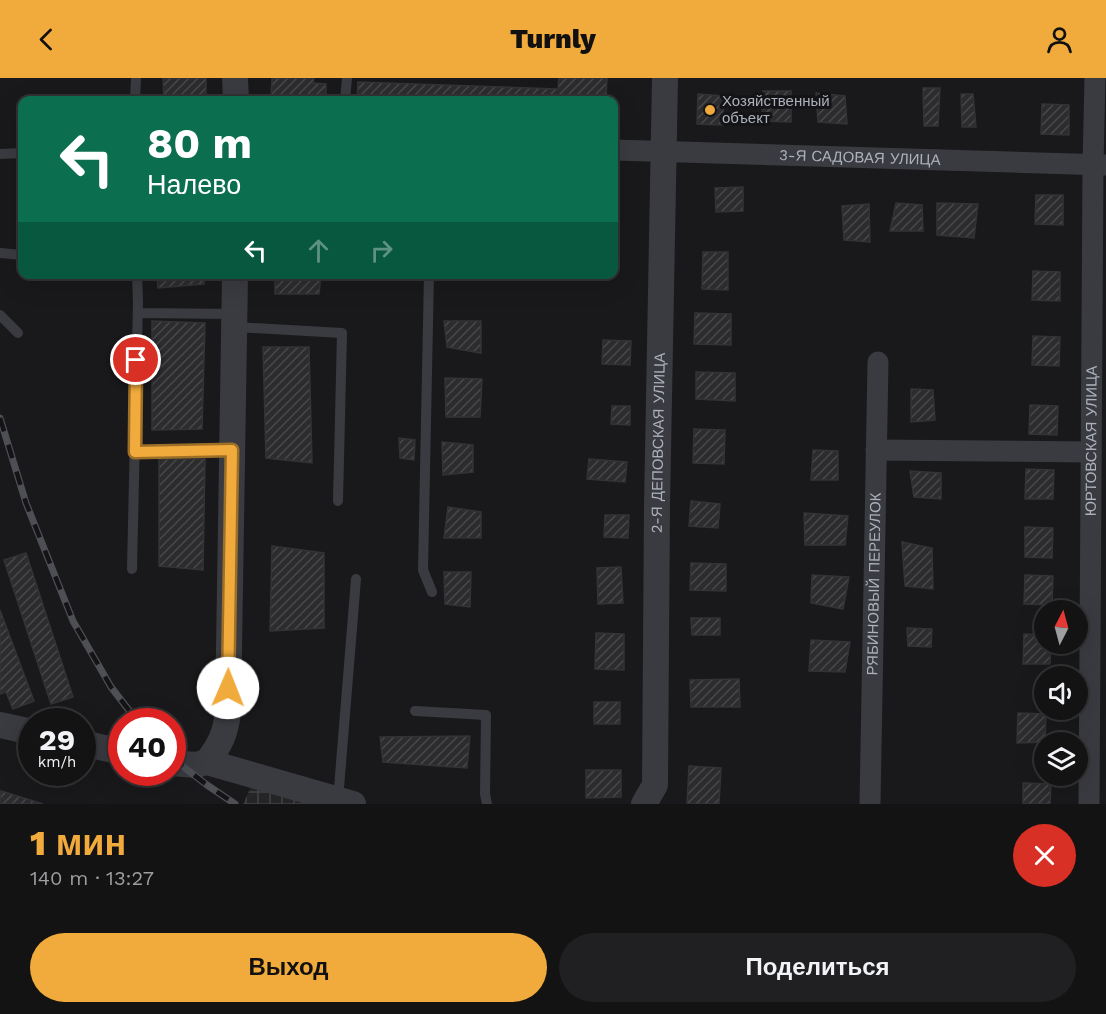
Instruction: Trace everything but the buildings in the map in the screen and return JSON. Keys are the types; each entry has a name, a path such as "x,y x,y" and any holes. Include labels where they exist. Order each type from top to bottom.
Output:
{"street":[{"path":"235,78 236,96"},
{"name":"2-Я ДЕПОВСКАЯ УЛИЦА","path":"644,804 656,785 657,493 665,78"},
{"name":"ЮРТОВСКАЯ УЛИЦА","path":"1089,804 1091,452 1099,165 1095,78"},
{"name":"3-Я САДОВАЯ УЛИЦА","path":"618,150 1099,165"},
{"path":"207,762 219,745 226,727 228,711 235,279"},
{"name":"РЯБИНОВЫЙ ПЕРЕУЛОК","path":"870,804 878,362"},
{"path":"876,450 1091,452"},
{"path":"0,725 18,729"},
{"path":"186,764 207,762 345,802"}],"lane":[{"path":"135,96 136,78"},
{"path":"345,96 347,78"},
{"path":"0,154 18,153"},
{"path":"0,254 18,255"},
{"path":"132,569 137,279"},
{"path":"429,279 423,570 432,592"},
{"path":"138,313 342,333 339,501"},
{"path":"0,315 18,333"},
{"path":"135,452 232,450"},
{"path":"345,802 356,579"},
{"path":"415,711 486,715 485,794 487,804"}],"shaded area":[{"path":"251,787 308,804 243,804"}],"railway":[{"path":"0,418 26,503 73,621 111,687 127,708"},
{"path":"186,769 235,804"}],"place":[{"name":"Хозяйственный объект","path":"710,110"}],"route":[{"path":"136,360 135,452 232,450 228,688"}]}
